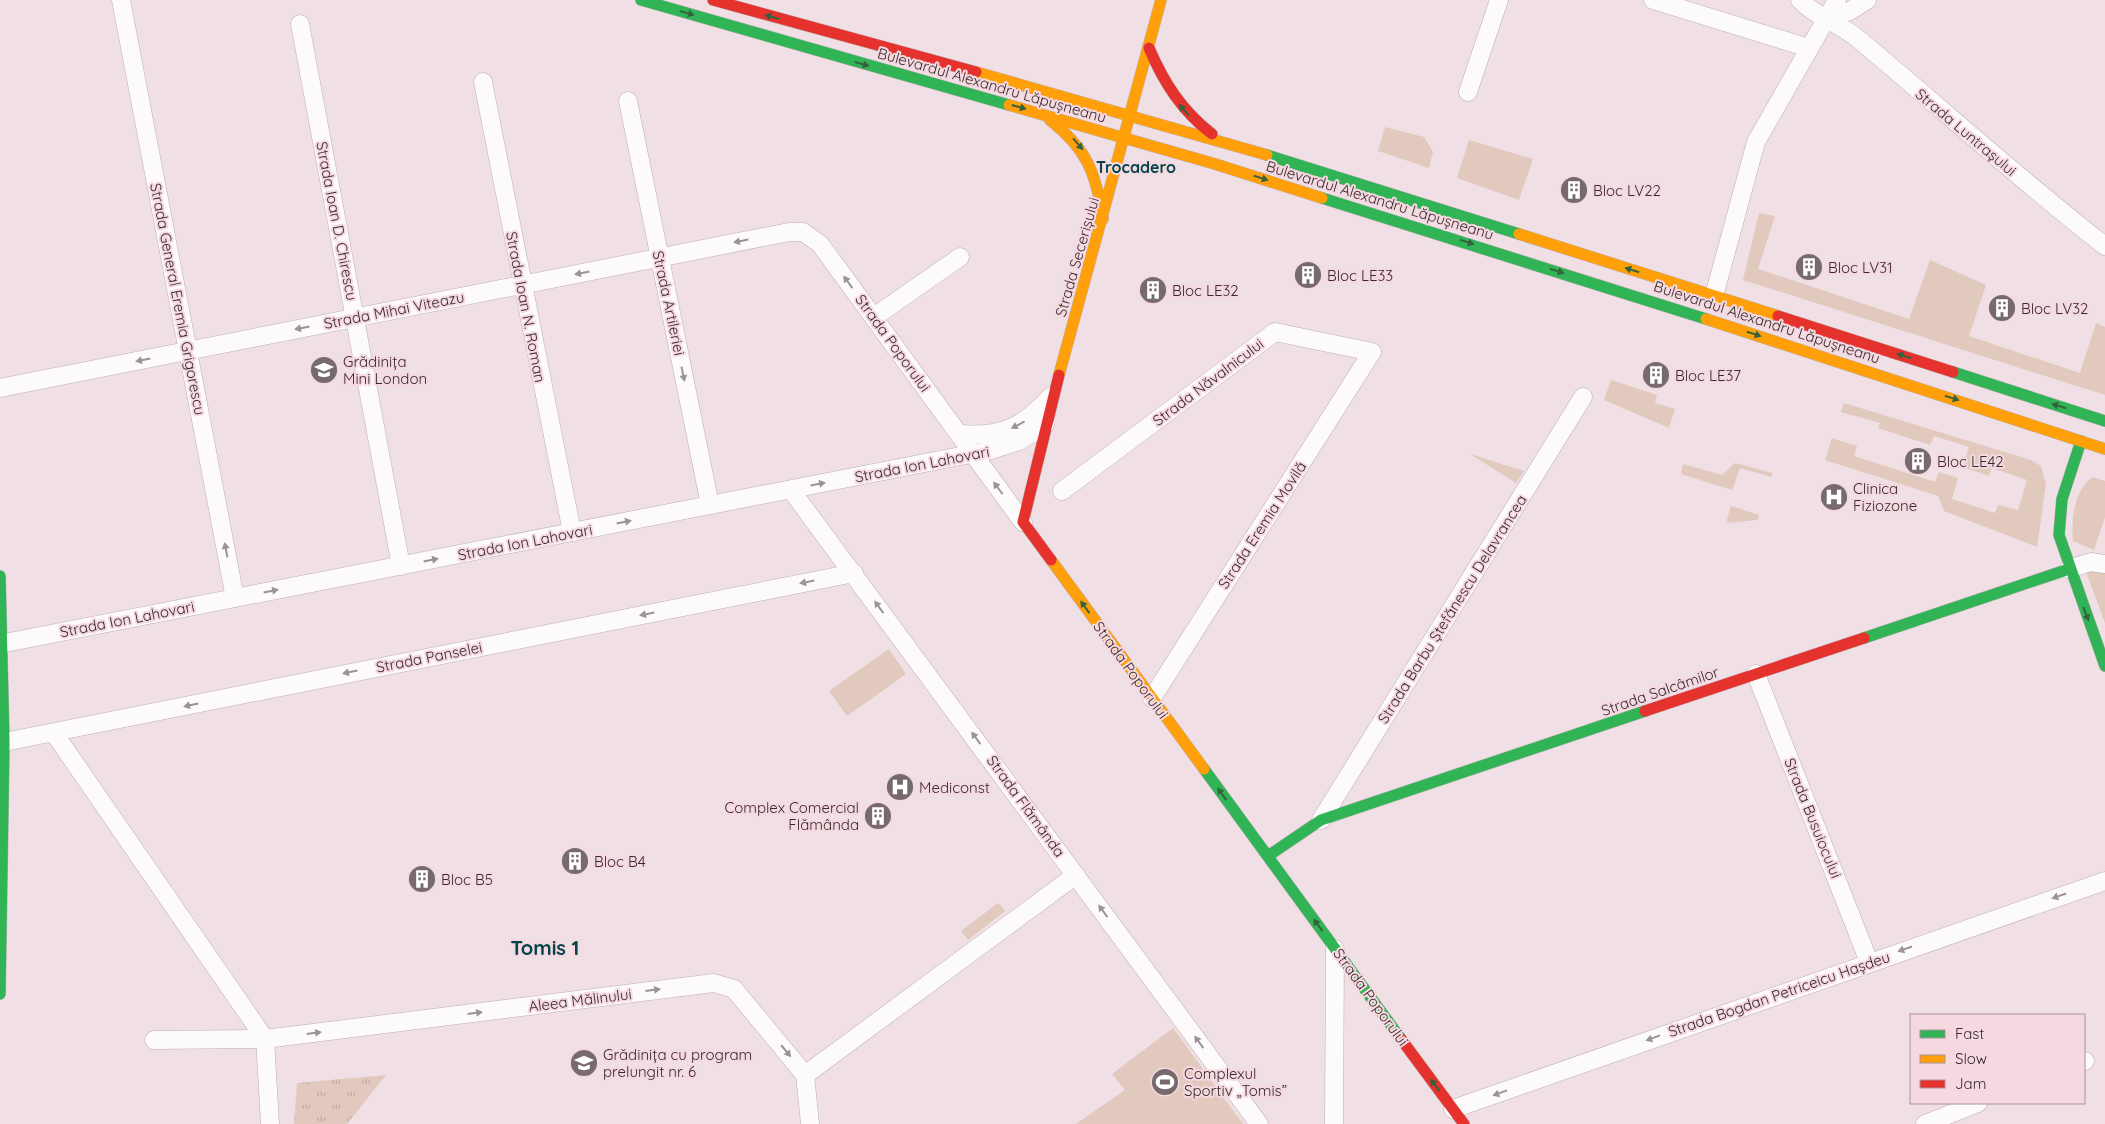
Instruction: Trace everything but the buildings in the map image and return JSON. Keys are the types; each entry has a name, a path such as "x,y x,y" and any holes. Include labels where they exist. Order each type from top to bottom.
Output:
{"main road":[{"name":"Bulevardul Alexandru Lăpușneanu","path":"641,0 1124,138 1432,231 2105,449"},
{"name":"Bulevardul Alexandru Lăpușneanu","path":"713,0 1222,141 2105,420"},
{"name":"Strada Secerișului","path":"1023,522 1045,426 1103,219 1161,0"},
{"path":"1149,48 1174,99 1187,115 1222,141"},
{"path":"1041,114 1063,130 1087,155 1099,186 1103,219"},
{"path":"2081,441 2060,502 2057,521 2058,535 2105,666"},
{"name":"Strada Poporului","path":"1023,522 1464,1124"},
{"name":"Strada Salcâmilor","path":"1268,856 1321,820 2069,569"},
{"path":"0,576 4,742 0,994"}],"street":[{"name":"Strada General Eremia Grigorescu","path":"121,0 235,598"},
{"path":"1468,92 1499,0"},
{"path":"1653,0 1809,48"},
{"name":"Strada Luntrașului","path":"1800,0 1825,19 1855,36 1898,75 2105,246"},
{"path":"1714,296 1756,142 1837,0"},
{"path":"1825,19 1850,11 1867,0"},
{"name":"Strada Ioan D. Chirescu","path":"300,24 402,566"},
{"name":"Strada Ioan N. Roman","path":"483,82 521,285 572,532"},
{"name":"Strada Artileriei","path":"628,101 710,505"},
{"name":"Strada Mihai Viteazu","path":"0,388 789,232"},
{"name":"Strada Poporului","path":"789,232 803,232 820,244 1023,522"},
{"path":"874,317 960,257"},
{"name":"Strada Năvalnicului","path":"1062,492 1275,332 1372,352"},
{"name":"Strada Eremia Movilă","path":"1152,698 1372,352"},
{"path":"959,434 982,436 1000,433 1020,424 1035,414 1054,393"},
{"name":"Strada Barbu Ștefănescu Delavrancea","path":"1321,820 1583,397"},
{"name":"Strada Ion Lahovari","path":"1,644 973,454 1019,441 1045,426"},
{"name":"Strada Flămânda","path":"791,490 1259,1124"},
{"path":"2069,569 2091,562 2105,564"},
{"name":"Strada Panselei","path":"4,742 854,573"},
{"name":"Strada Busuiocului","path":"1756,674 1870,962"},
{"path":"54,733 265,1039 270,1124"},
{"path":"810,1124 805,1075 1076,875"},
{"name":"Strada Bogdan Petriceicu Hașdeu","path":"1453,1109 2105,880"},
{"path":"1334,1124 1335,949"},
{"name":"Aleea Mălinului","path":"154,1040 265,1039 714,983 734,989 805,1075"},
{"path":"1925,1124 1975,1104"}],"green space":[{"path":"1385,127 1424,137 1433,152 1429,168 1378,151"},
{"path":"1469,140 1533,159 1519,200 1457,178"},
{"path":"1759,213 1775,216 1758,269 1909,319 1930,260 1986,285 1969,336 2080,373 2096,323 2105,327 2105,395 1743,280"},
{"path":"1611,380 1657,395 1655,403 1675,409 1669,428 1604,400"},
{"path":"1844,403 2031,460 2041,466 2046,484 2037,547 1944,511 1938,496 1825,460 1832,438 1857,446 1854,456 1935,482 1939,472 1958,478 1952,499 1995,513 1998,505 2018,510 2027,480 1992,468 1989,476 1963,467 1969,447 1934,436 1930,445 1878,428 1880,423 1841,412"},
{"path":"1470,454 1524,471 1516,483"},
{"path":"1735,463 1773,473 1771,477 1740,468 1732,490 1681,474 1683,464 1722,475"},
{"path":"2093,477 2105,481 2105,517 2094,550 2073,541 2075,506 2082,489"},
{"path":"1731,506 1759,515 1757,520 1726,523"},
{"path":"2099,568 2105,570 2105,623 2086,572"},
{"path":"889,649 906,674 847,716 829,691"},
{"path":"998,903 1005,911 968,940 961,931"},
{"name":"Complexul Sportiv „Tomis”","path":"1173,1028 1243,1124 1076,1124 1125,1090 1112,1074"},
{"path":"386,1075 347,1124 294,1124 297,1083"}],"traffic: fast":[{"path":"641,0 1009,105"},
{"path":"1267,155 1519,234"},
{"path":"1322,198 1706,319"},
{"path":"1953,372 2105,421"},
{"path":"2081,441 2062,499 2059,535 2105,666"},
{"path":"1864,638 2069,569"},
{"path":"0,576 4,742 0,994"},
{"path":"1268,856 1321,820 1645,711"},
{"path":"1204,769 1401,1039"}],"traffic: slow":[{"path":"1059,375 1161,0"},
{"path":"976,72 1267,155"},
{"path":"1009,105 1215,164 1322,198"},
{"path":"1050,120 1073,141 1088,163 1097,188 1103,219"},
{"path":"1519,234 1778,316"},
{"path":"1706,319 2105,449"},
{"path":"1051,560 1204,769"}],"traffic: jam":[{"path":"713,0 976,72"},
{"path":"1149,48 1175,96 1192,116 1212,134"},
{"path":"1778,316 1953,372"},
{"path":"1051,560 1023,522 1059,375"},
{"path":"1645,711 1864,638"},
{"path":"1401,1039 1464,1124"}],"place":[{"name":"Bloc LV22","path":"1574,190"},
{"name":"Bloc LV31","path":"1809,267"},
{"name":"Bloc LE33","path":"1308,275"},
{"name":"Bloc LE32","path":"1153,290"},
{"name":"Bloc LV32","path":"2002,308"},
{"name":"Grădinița Mini London","path":"324,370"},
{"name":"Bloc LE37","path":"1656,375"},
{"name":"Bloc LE42","path":"1918,461"},
{"name":"Clinica Fiziozone","path":"1834,497"},
{"name":"Mediconst","path":"900,787"},
{"name":"Complex Comercial Flămânda","path":"878,816"},
{"name":"Bloc B4","path":"575,861"},
{"name":"Bloc B5","path":"422,879"},
{"name":"Grădinița cu program prelungit nr. 6","path":"584,1063"},
{"name":"Complexul Sportiv „Tomis”","path":"1165,1082"}],"district":[{"name":"Trocadero","path":"1136,167"},
{"name":"Tomis 1","path":"545,947"}]}
